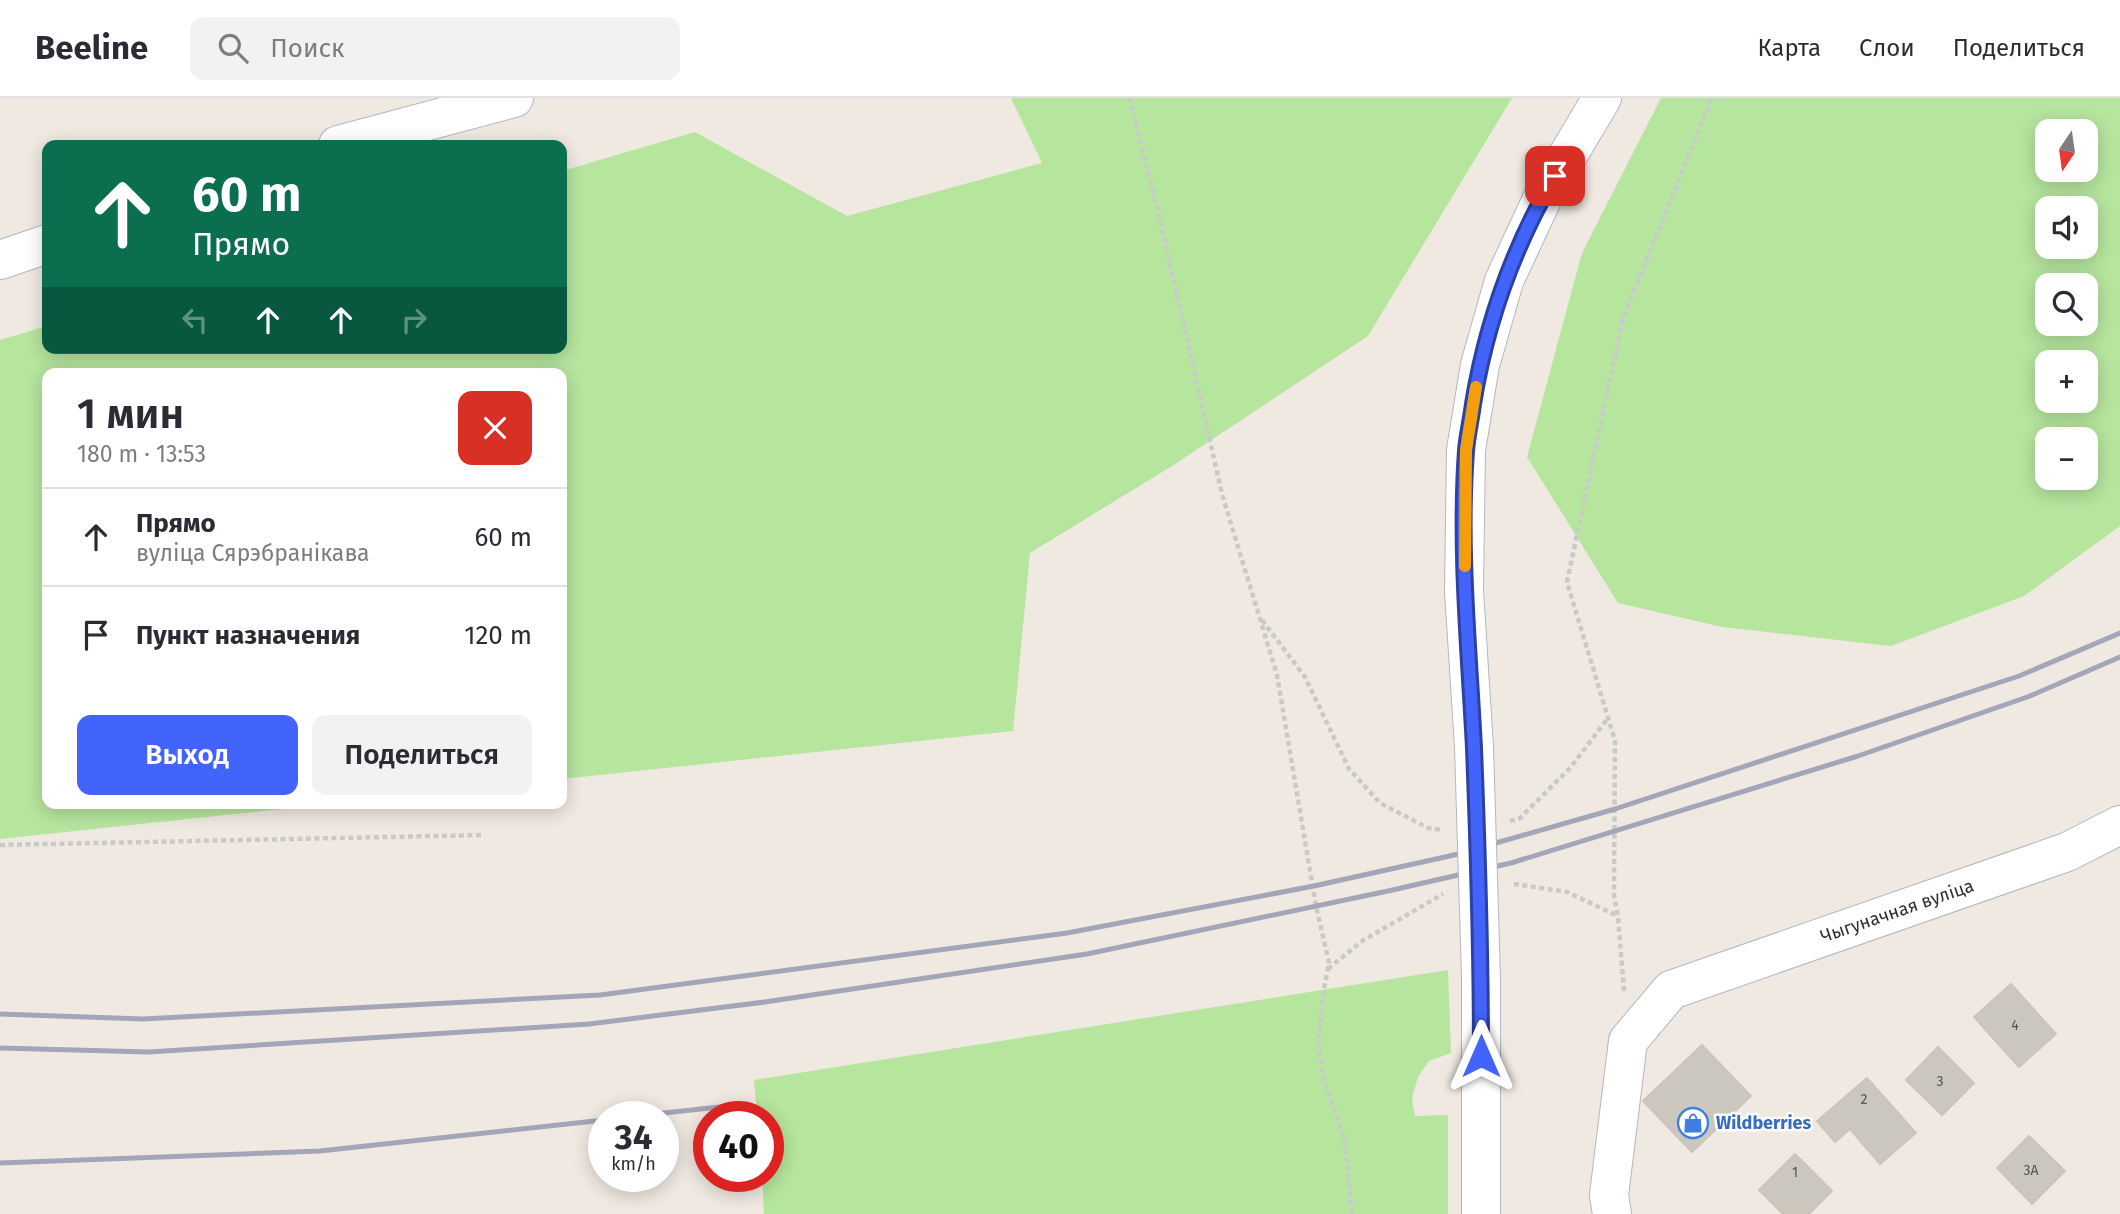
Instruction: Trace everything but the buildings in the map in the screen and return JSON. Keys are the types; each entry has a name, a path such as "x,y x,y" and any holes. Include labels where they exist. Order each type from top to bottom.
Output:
{"street":[{"path":"357,140 514,98"},
{"path":"1481,1214 1481,977 1474,747 1464,591 1466,450 1480,365 1504,281 1543,197 1602,98"},
{"path":"0,260 42,246"},
{"name":"Чыгуначная вуліца","path":"1628,1041 1671,990 2067,852 2120,825"},
{"path":"1612,1214 1609,1195 1628,1041"}],"path":[{"path":"1129,98 1156,202 1223,494 1277,675 1316,906 1329,963 1318,1046 1324,1080 1345,1142 1352,1214"},
{"path":"1628,1041 1614,895 1615,741 1567,582 1623,318 1712,98"},
{"path":"1259,616 1305,677 1349,769 1380,803 1428,828 1449,831"},
{"path":"1508,821 1520,818 1571,767 1608,718"},
{"path":"0,845 484,835"}],"green space":[{"path":"1011,98 1512,98 1368,336 1172,466 1030,553 1013,731 567,778 567,368 42,368 42,809 282,809 0,839 0,340 42,327 42,354 567,354 567,170 695,132 847,216 1042,163"},
{"path":"1661,98 2120,98 2120,526 2024,596 1891,646 1722,627 1618,603 1527,457 1582,253"},
{"path":"1448,970 1451,1053 1429,1061 1418,1077 1412,1098 1415,1116 1448,1115 1448,1214 764,1214 763,1192 784,1192 784,1101 756,1101 754,1080"}],"railway":[{"path":"0,1014 143,1019 600,995 1067,933 1314,886 1454,855 1615,809 2019,676 2120,633"},
{"path":"0,1048 149,1052 589,1024 765,1002 1087,954 1511,863 1858,756 2030,696 2120,657"},
{"path":"679,1111 693,1110"},
{"path":"0,1163 320,1151 588,1122"}],"slow traffic":[{"path":"1465,566 1466,450 1476,387"}],"place":[{"name":"Wildberries","path":"1693,1123"}],"route":[{"path":"1481,1056 1474,747 1464,591 1466,450 1480,365 1504,281 1555,176"}]}
